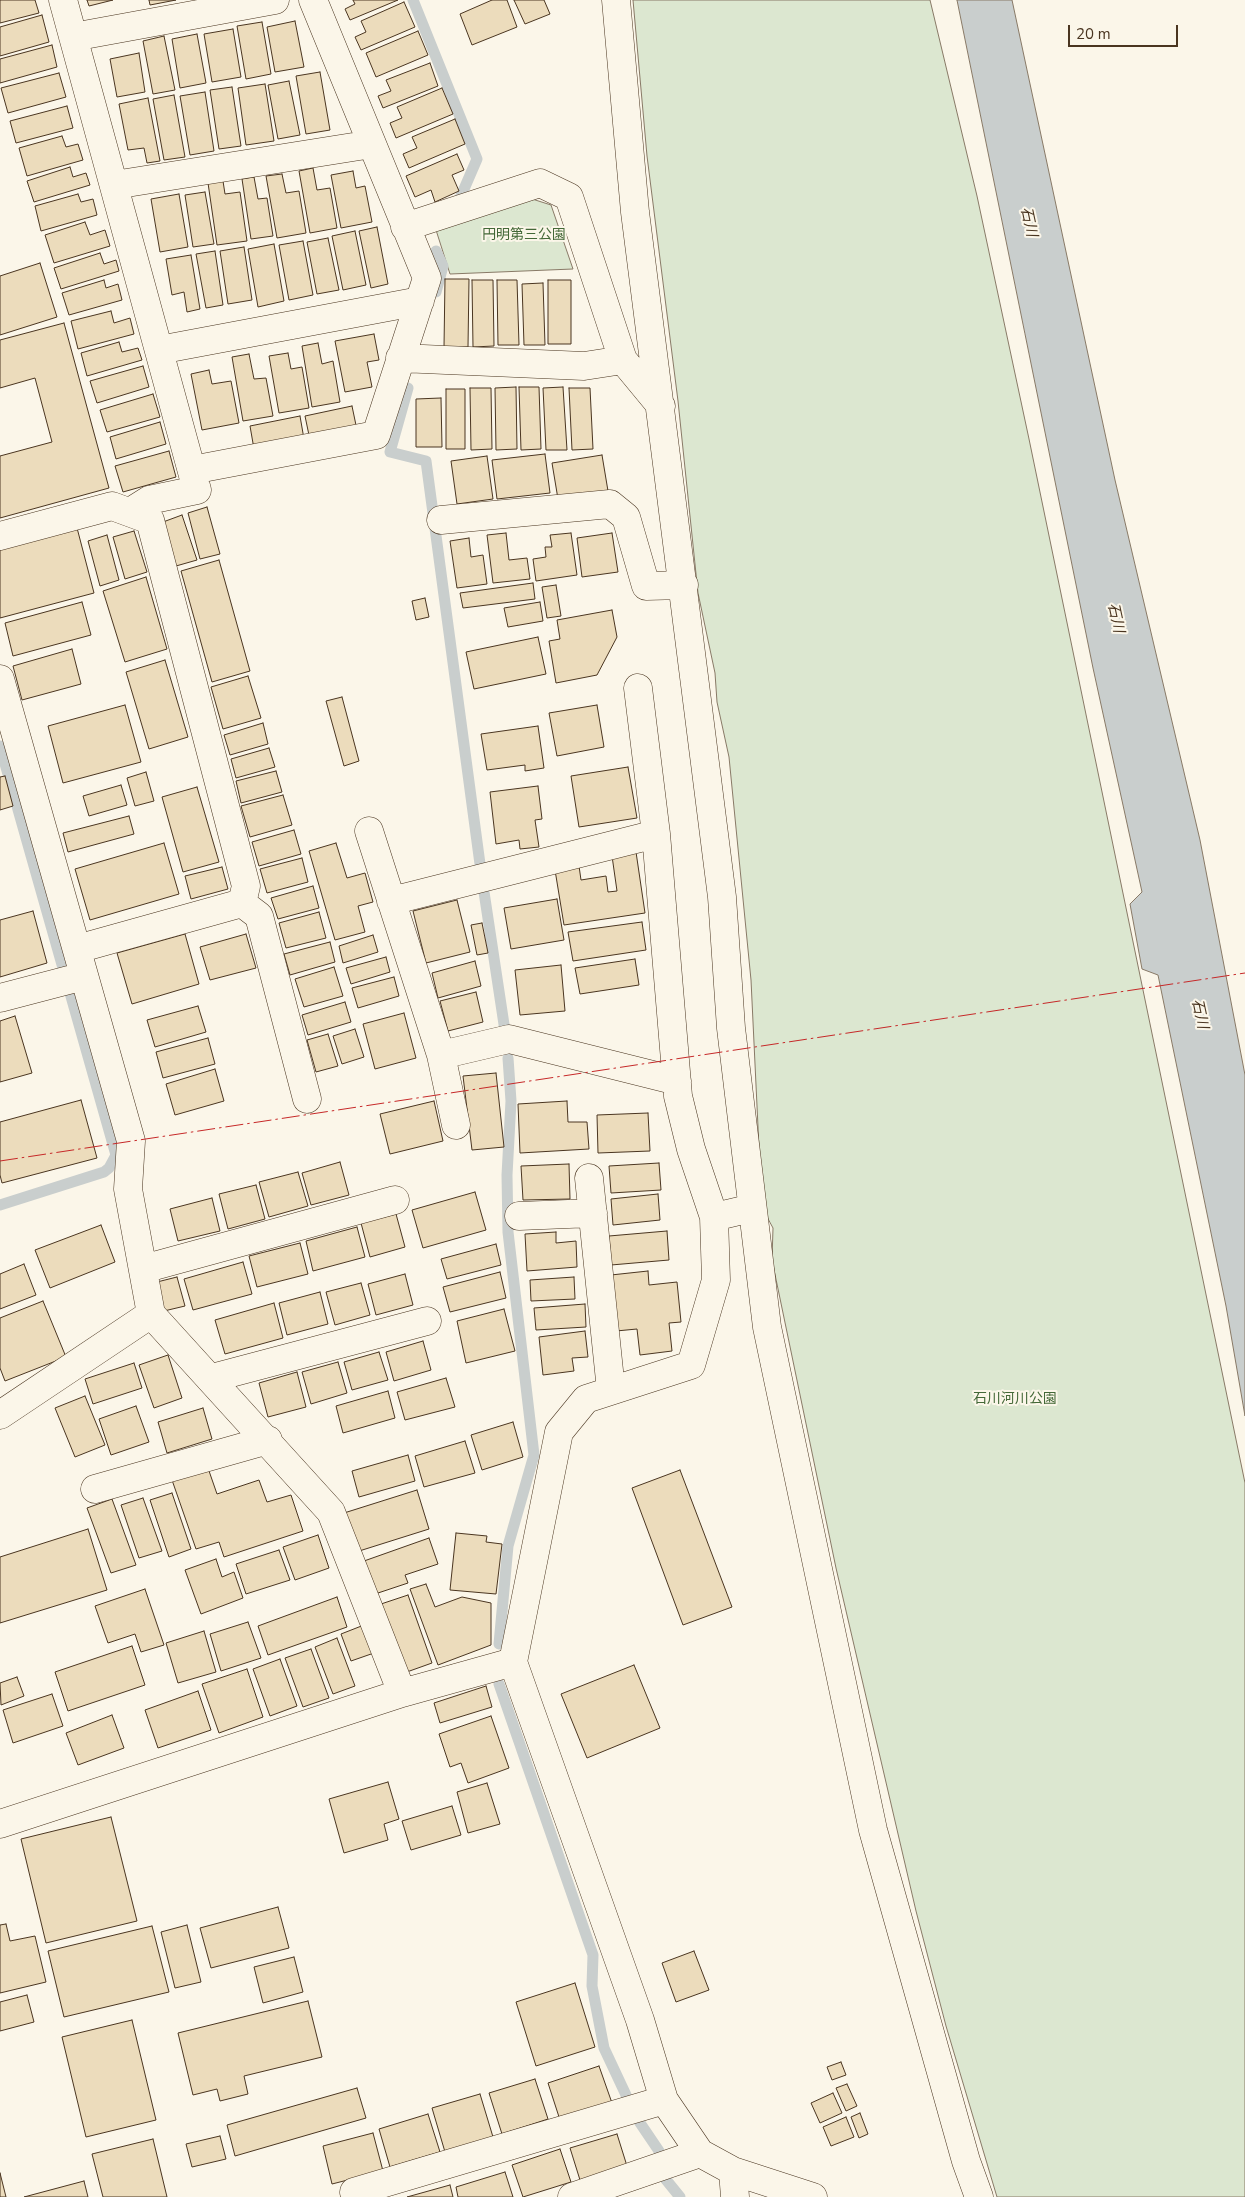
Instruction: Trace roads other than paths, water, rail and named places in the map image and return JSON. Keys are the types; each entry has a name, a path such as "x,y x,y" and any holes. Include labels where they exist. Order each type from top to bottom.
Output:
{"street":[{"path":"63,0 197,490 149,500 130,512"},
{"path":"73,36 275,0"},
{"path":"192,470 376,435 427,278 313,0"},
{"path":"616,0 635,212 684,585 722,897 730,1028 767,1327 873,1830 978,2197"},
{"path":"114,185 372,144"},
{"path":"405,226 540,183 568,196 623,360 661,406"},
{"path":"159,350 420,301"},
{"path":"400,358 584,366 623,360"},
{"path":"441,520 610,504 626,517 646,586 684,585"},
{"path":"0,536 112,506 150,520 246,886 242,903"},
{"path":"0,680 77,949 72,980 131,1141 128,1189 151,1314 212,1378 331,1512 402,1693"},
{"path":"638,688 656,834 678,1096 691,1149 714,1217 716,1280 691,1365 586,1398 559,1432 513,1662 640,2020 664,2100 700,2153 734,2184 813,2197"},
{"path":"369,831 441,1055 456,1125"},
{"path":"391,901 656,834"},
{"path":"77,949 242,903"},
{"path":"242,903 260,916 307,1099"},
{"path":"0,998 72,980"},
{"path":"441,1055 509,1039 677,1081"},
{"path":"589,1178 611,1390"},
{"path":"143,1269 395,1200"},
{"path":"714,1217 752,1208"},
{"path":"520,1216 592,1213"},
{"path":"0,1416 151,1314"},
{"path":"212,1378 427,1320"},
{"path":"95,1490 268,1440"},
{"path":"0,1824 402,1693 513,1662"},
{"path":"354,2192 664,2100"},
{"path":"572,2197 700,2153"}],"water":[{"name":"石川","path":"957,0 1012,0 1115,480 1200,840 1245,1075 1245,1416 1226,1306 1158,975 1142,969 1130,904 1142,892 1093,668"}],"waterway":[{"path":"413,0 477,159 461,196"},
{"path":"436,251 443,266 436,292"},
{"path":"408,388 390,452 426,461 480,864"},
{"path":"0,746 116,1155 109,1168 104,1172 0,1205"},
{"path":"484,892 505,1031"},
{"path":"499,1644 508,1546 534,1455 508,1232 507,1175 511,1101 508,1058"},
{"path":"499,1684 593,1955 592,1986 604,2048 626,2095"},
{"path":"636,2117 659,2151"},
{"path":"663,2176 680,2197"}],"park label":[{"name":"円明第三公園","path":"524,236"},
{"name":"石川河川公園","path":"1015,1400"}]}
